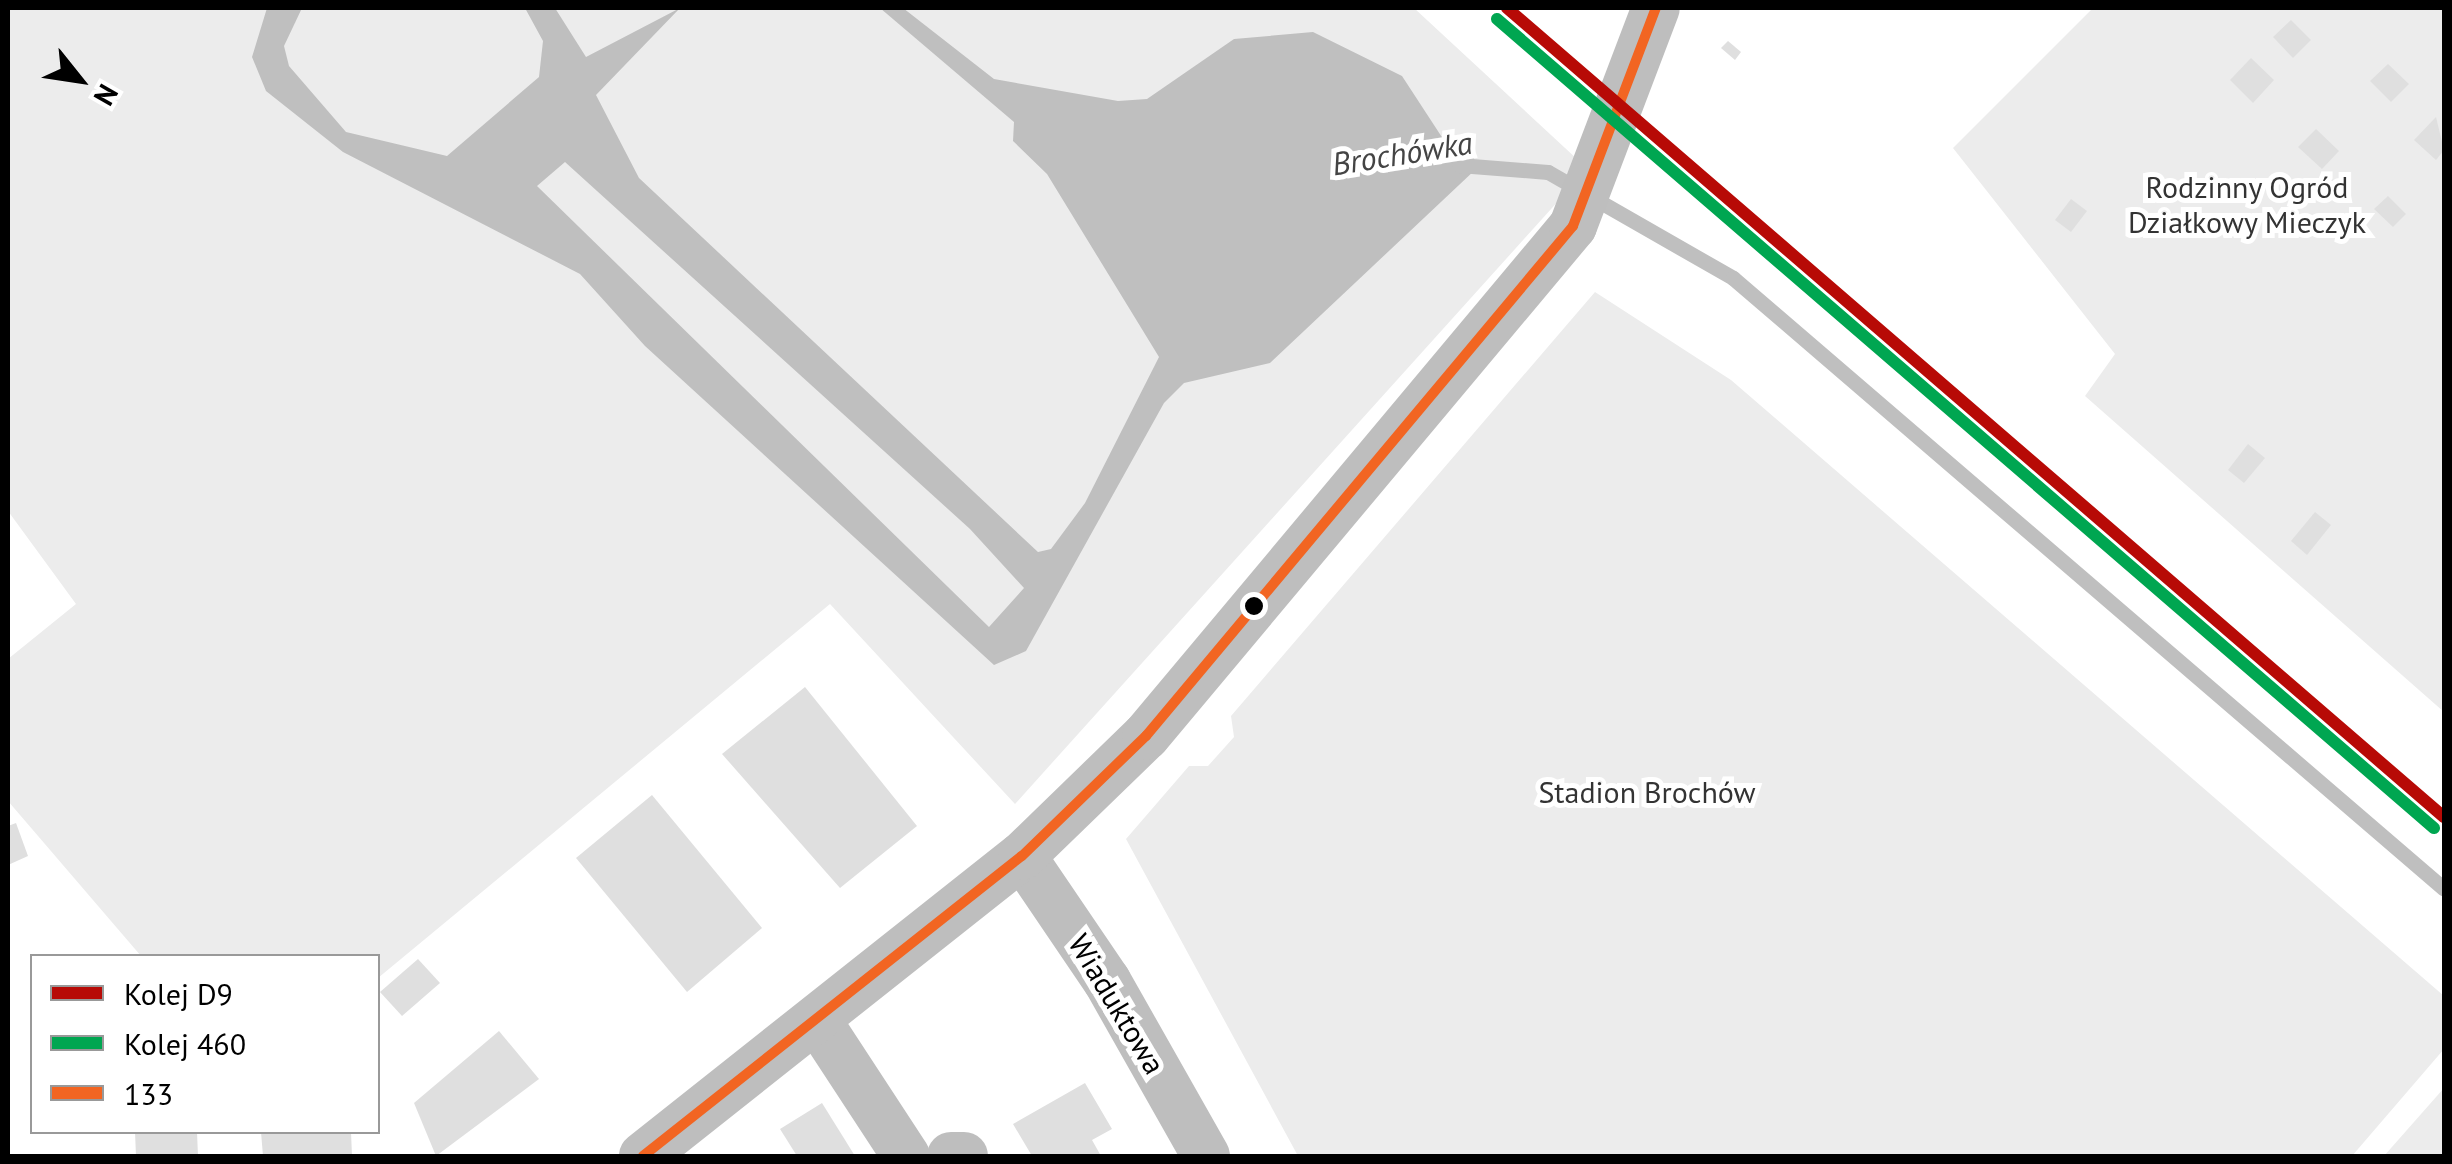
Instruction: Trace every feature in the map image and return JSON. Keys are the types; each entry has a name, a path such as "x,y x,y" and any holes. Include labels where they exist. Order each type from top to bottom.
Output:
{"street":[{"path":"642,1156 1022,856 1146,736 1573,226 1610,142 1656,8"},
{"name":"Wiaduktowa","path":"1022,856 1107,981 1206,1156"},
{"path":"816,1020 906,1156"},
{"path":"951,1156 964,1156"}],"green space":[{"path":"8,8 1414,8 1578,160 1561,198 1015,804 830,604 380,976 380,954 139,954 8,801 8,659 76,604 8,511"},
{"name":"Rodzinny Ogród Działkowy Mieczyk","path":"2093,8 2444,8 2444,712 2085,396 2115,354 1953,148"},
{"name":"Stadion Brochów","path":"1595,292 1731,380 2444,996 2444,1049 2352,1156 1298,1156 1126,839 1189,766 1208,766 1234,737 1231,716"},
{"path":"2444,1088 2444,1156 2384,1156"}],"water":[{"path":"267,8 302,8 284,46 289,66 346,132 447,156 539,77 543,41 525,8 555,8 586,57 680,8 596,95 639,178 1038,552 1051,549 1085,503 1159,357 1047,174 1013,141 1014,122 880,8 903,8 994,79 1118,101 1147,99 1234,39 1313,32 1402,76 1449,148 1474,158 1476,169 1270,363 1184,383 1164,403 1026,651 994,665 645,346 580,274 343,152 266,91 252,57","holes":["565,162 970,529 1024,588 989,627 537,186"]}],"building":[{"path":"2291,20 2311,40 2293,58 2273,37"},
{"path":"1728,41 1741,52 1735,60 1721,48"},
{"path":"2251,58 2274,80 2253,103 2230,80"},
{"path":"2388,64 2409,84 2391,102 2370,81"},
{"path":"2436,117 2444,150 2436,160 2414,140"},
{"path":"2316,129 2339,151 2322,169 2298,147"},
{"path":"2388,196 2406,214 2393,227 2374,209"},
{"path":"2071,199 2087,211 2071,232 2055,220"},
{"path":"2248,444 2265,458 2244,483 2228,470"},
{"path":"2315,512 2331,525 2307,555 2291,541"},
{"path":"805,687 917,826 840,888 722,754"},
{"path":"652,795 762,928 687,992 576,858"},
{"path":"16,823 28,856 8,865 8,826"},
{"path":"418,959 440,983 402,1016 380,992"},
{"path":"499,1031 539,1079 436,1156 414,1103"},
{"path":"1085,1083 1112,1129 1092,1140 1101,1156 1032,1156 1013,1124"},
{"path":"822,1103 855,1156 797,1156 780,1129"},
{"path":"135,1134 197,1134 198,1156 136,1156"},
{"path":"261,1134 351,1134 352,1156 263,1156"}],"waterway":[{"name":"Brochówka","path":"1459,165 1548,172 1733,278 2444,889"}],"rail line":[{"name":"D9","path":"1507,8 2444,817"},
{"name":"460","path":"1497,19 2434,828"}],"transit line":[{"name":"133","path":"643,1156 1022,856 1146,736 1573,226 1656,8"}]}
